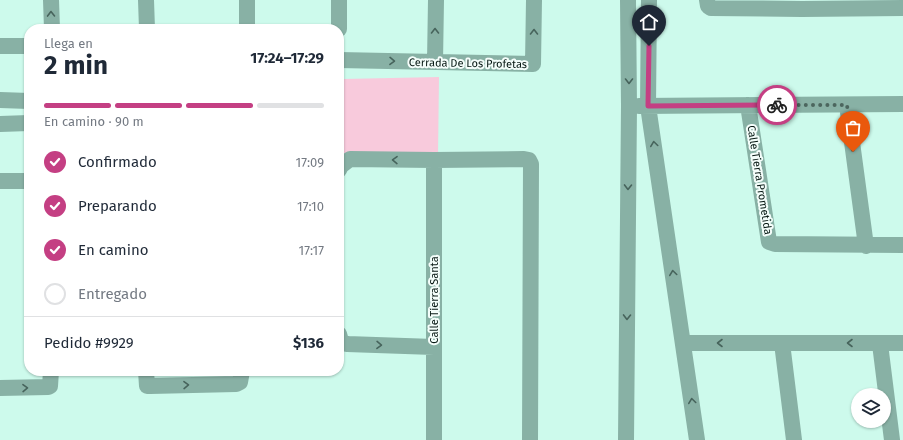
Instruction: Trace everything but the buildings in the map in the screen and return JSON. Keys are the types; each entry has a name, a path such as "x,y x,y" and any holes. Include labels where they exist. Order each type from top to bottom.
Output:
{"street":[{"path":"51,0 52,24"},
{"path":"146,0 147,24"},
{"path":"247,0 247,24"},
{"path":"339,0 339,24"},
{"path":"435,62 436,0"},
{"name":"Cerrada De Los Profetas","path":"344,60 533,64 534,0"},
{"path":"626,440 629,106 628,0"},
{"path":"649,0 648,106 697,440"},
{"path":"707,0 708,6 712,8 802,5 903,8"},
{"path":"0,46 24,46"},
{"path":"344,69 363,61"},
{"path":"0,100 24,100"},
{"name":"Calle Tierra Prometida","path":"748,104 769,242 776,244 866,246 903,245"},
{"path":"629,106 903,104"},
{"path":"847,105 866,246"},
{"path":"0,124 24,123"},
{"path":"344,161 524,159 528,160 531,164 530,440"},
{"name":"Calle Tierra Santa","path":"434,160 434,440"},
{"path":"0,181 24,181"},
{"path":"344,342 347,344 434,346"},
{"path":"683,343 903,343"},
{"path":"782,343 794,440"},
{"path":"880,344 892,440"},
{"path":"0,388 48,387 52,384 51,376"},
{"path":"147,378 236,384 240,382 241,376"}],"shaded area":[{"path":"439,77 438,155 348,155 344,153 344,79"}],"way so far":[{"path":"777,105 847,105 853,152"}],"route":[{"path":"649,46 648,106 748,104 777,105"}]}
